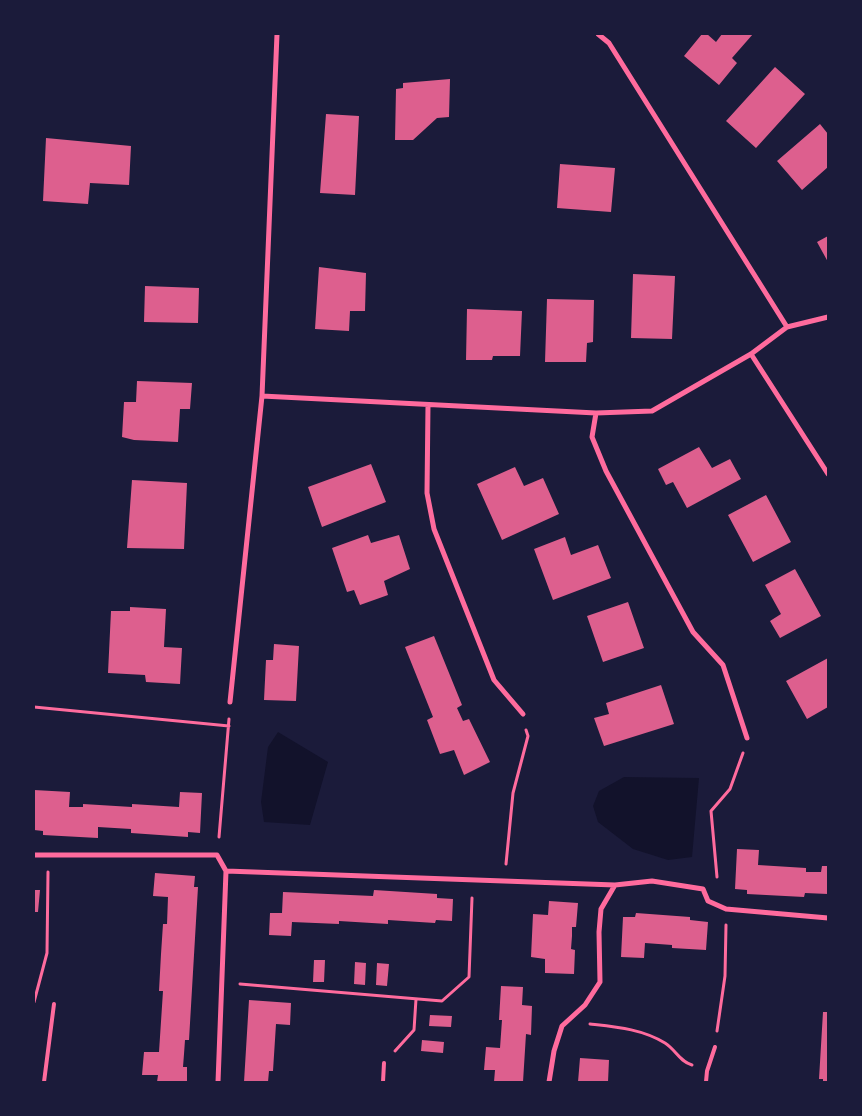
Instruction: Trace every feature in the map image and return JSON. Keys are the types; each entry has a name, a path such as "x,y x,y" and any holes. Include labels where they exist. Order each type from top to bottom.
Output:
{"street":[{"path":"230,702 262,396 278,34"},
{"path":"598,34 610,43 787,327"},
{"path":"262,396 596,414 652,411 751,354 787,327 828,317"},
{"path":"751,354 828,474"},
{"path":"428,405 427,493 434,529 494,680 523,714"},
{"path":"596,414 592,437 606,471 692,632 723,665 747,738"},
{"path":"34,855 217,855 226,871 218,1082"},
{"path":"226,871 615,885 652,881 704,889 708,901 726,910 828,918"},
{"path":"549,1082 554,1051 562,1026 585,1005 600,982 599,932 601,909 615,885"}],"lane":[{"path":"44,1082 54,1004"},
{"path":"706,1082 707,1070 715,1048"},
{"path":"382,1082 384,1063"}],"path":[{"path":"217,855 230,702"},
{"path":"34,707 229,726"},
{"path":"505,882 513,793 528,736 523,714"},
{"path":"720,907 711,811 730,790 747,738"},
{"path":"34,1002 47,953 48,855"},
{"path":"222,982 442,1001 469,977 472,880"},
{"path":"715,1048 726,976 726,910"},
{"path":"384,1063 414,1030 416,1000"},
{"path":"567,1022 635,1030 654,1036 668,1045 683,1062 707,1070"}],"shaded area":[{"path":"278,732 328,762 310,825 264,822 261,802 268,747"},
{"path":"624,777 699,778 692,857 668,860 633,849 598,822 593,806 599,791"}],"building":[{"path":"702,34 707,34 716,42 722,34 753,34 732,58 737,63 719,85 684,56"},
{"path":"775,67 805,94 756,148 726,121"},
{"path":"450,79 449,117 437,118 413,140 395,140 396,89 403,88 403,83"},
{"path":"326,114 359,116 355,195 320,193"},
{"path":"820,124 828,134 828,167 802,190 777,161"},
{"path":"46,138 131,146 129,185 90,183 88,204 43,201"},
{"path":"560,164 615,168 611,212 557,208"},
{"path":"828,236 828,262 817,242"},
{"path":"319,267 366,273 365,311 350,311 349,331 315,329"},
{"path":"633,274 675,276 672,339 631,338"},
{"path":"145,286 199,288 198,323 144,322"},
{"path":"547,299 594,300 593,342 587,343 586,362 545,362"},
{"path":"467,309 522,311 520,356 493,356 492,360 466,360"},
{"path":"137,381 192,383 190,409 180,409 178,442 134,440 122,437 124,402 136,402"},
{"path":"699,447 712,468 730,459 741,479 687,508 673,482 666,485 658,469"},
{"path":"371,464 386,502 322,527 308,487"},
{"path":"515,467 524,486 543,478 559,514 502,540 477,484"},
{"path":"132,480 187,483 184,549 127,548"},
{"path":"766,495 791,542 753,562 728,515"},
{"path":"368,535 371,543 399,535 410,569 384,581 388,595 360,605 354,590 347,592 332,548"},
{"path":"565,537 571,555 598,545 611,578 553,600 534,549"},
{"path":"795,569 821,616 780,638 770,621 781,614 765,585"},
{"path":"628,602 644,648 603,662 587,616"},
{"path":"130,607 166,609 164,647 182,648 180,684 146,682 145,675 108,673 111,611 130,611"},
{"path":"434,636 462,705 457,708 463,721 469,719 490,762 464,775 454,750 440,754 427,720 433,717 405,647"},
{"path":"274,644 299,646 296,701 264,700 266,660 273,660"},
{"path":"828,658 828,707 807,719 786,681"},
{"path":"661,685 674,724 604,746 594,718 609,714 606,703"},
{"path":"34,790 70,792 69,807 83,807 83,804 132,807 132,804 179,807 180,792 202,793 200,833 188,832 188,837 131,833 131,829 98,827 98,838 43,835 43,831 34,830"},
{"path":"737,849 759,850 758,865 806,868 806,872 821,872 822,866 828,866 828,894 805,893 804,897 747,894 747,890 735,889"},
{"path":"155,873 195,876 194,887 198,887 189,1040 185,1040 183,1067 187,1067 187,1082 157,1082 158,1075 142,1075 144,1052 159,1052 163,991 159,991 163,924 167,924 168,897 153,896"},
{"path":"34,890 40,890 38,912 34,912"},
{"path":"374,890 437,894 437,898 453,899 452,921 436,920 435,923 388,920 388,924 339,921 339,924 292,922 291,936 269,935 270,913 282,913 283,892 373,896"},
{"path":"549,901 578,903 576,927 572,927 571,949 575,950 574,974 545,973 545,959 531,957 533,914 548,915"},
{"path":"636,913 690,917 690,920 708,922 706,950 672,948 672,945 645,943 644,958 621,957 623,917 635,917"},
{"path":"314,960 325,960 324,982 313,982"},
{"path":"355,962 366,963 365,985 354,984"},
{"path":"377,963 389,964 387,986 376,985"},
{"path":"501,986 523,987 522,1005 532,1006 531,1035 526,1034 523,1082 494,1082 495,1070 484,1070 486,1047 500,1048 502,1020 499,1020"},
{"path":"249,1000 291,1003 290,1025 276,1024 273,1071 269,1071 268,1082 244,1082"},
{"path":"823,1012 828,1012 828,1082 823,1082 823,1079 819,1079"},
{"path":"430,1015 452,1016 451,1027 429,1026"},
{"path":"422,1040 444,1042 443,1053 421,1051"},
{"path":"580,1058 609,1060 608,1082 578,1082"}]}
